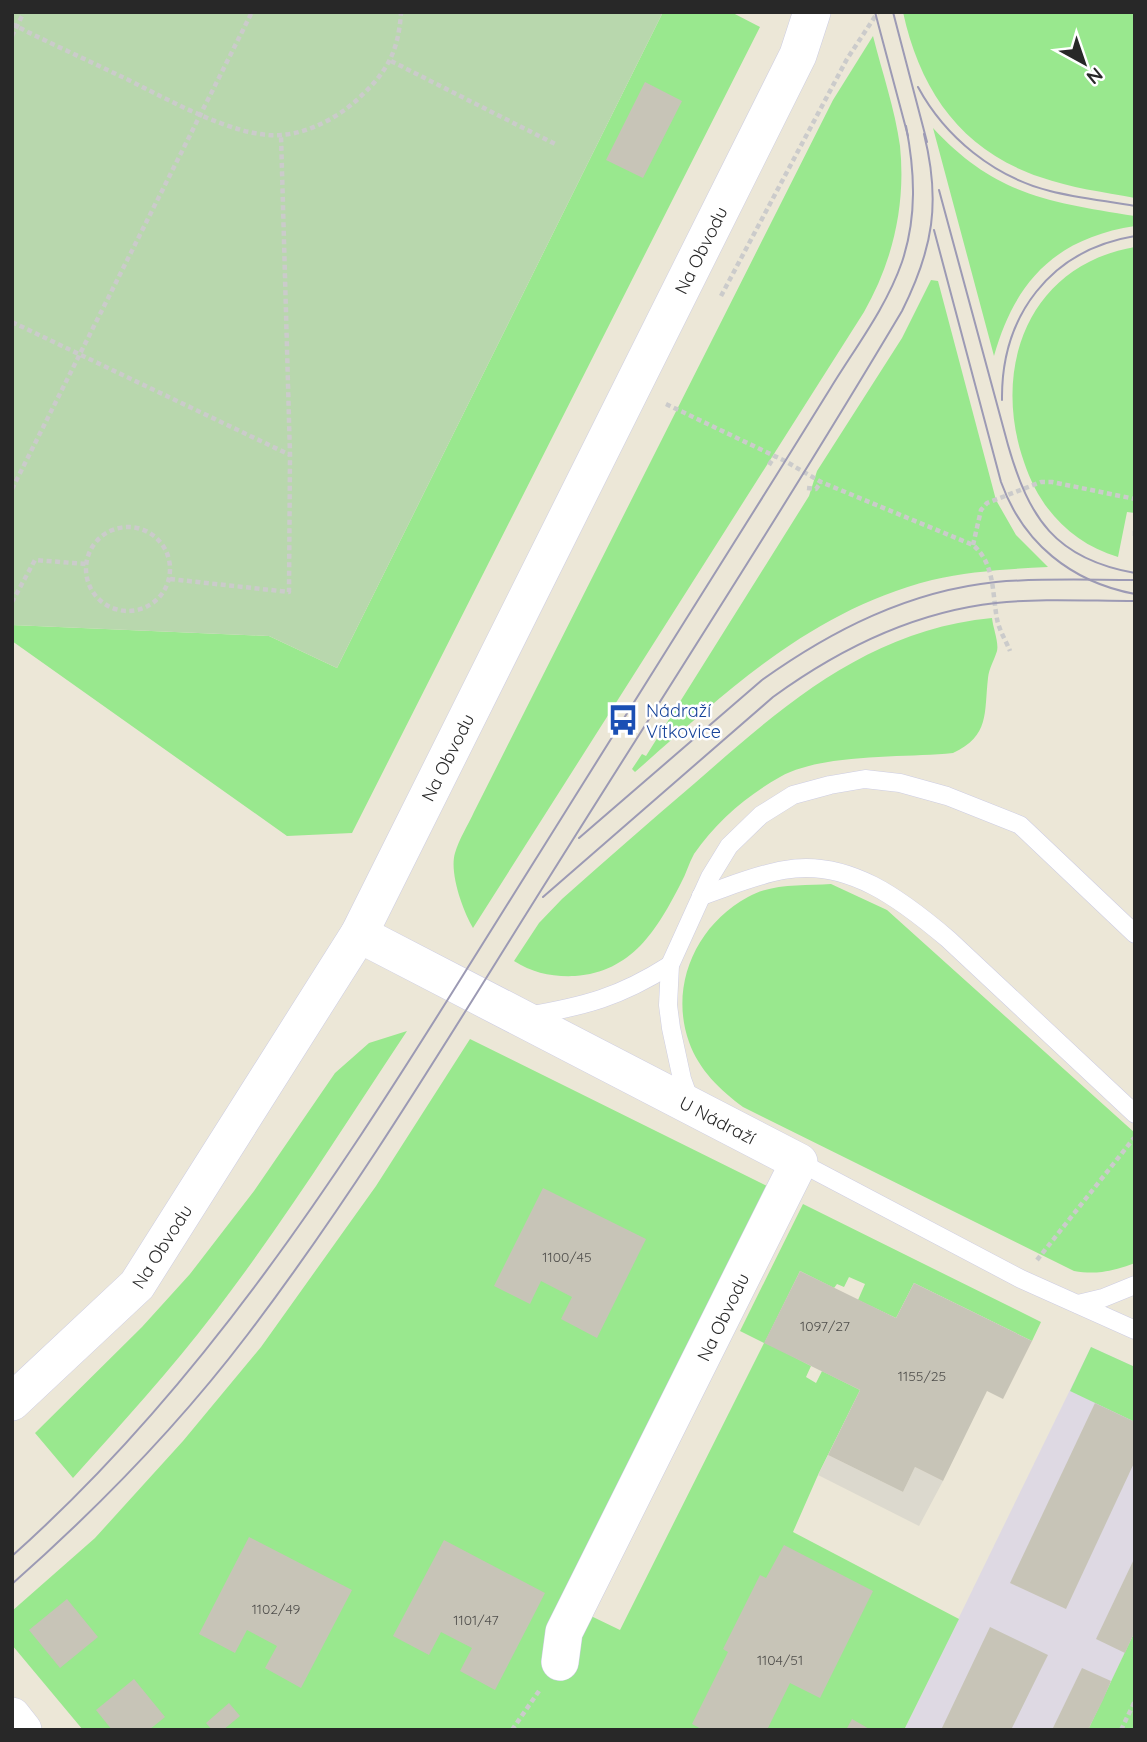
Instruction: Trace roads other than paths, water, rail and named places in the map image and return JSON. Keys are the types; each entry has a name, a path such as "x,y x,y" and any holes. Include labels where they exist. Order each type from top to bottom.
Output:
{"street":[{"name":"Na Obvodu","path":"12,1402 137,1285 359,934 798,55 812,12"},
{"name":"Na Obvodu","path":"798,55 834,12"},
{"name":"U Nádraží","path":"359,934 799,1162"},
{"name":"Na Obvodu","path":"559,1662 564,1632 799,1162"},
{"path":"12,1716 23,1730"}],"lane":[{"path":"692,1107 682,1079 671,1028 668,1005 670,965 701,897 729,846 761,815 793,795 866,779 900,783 947,796 1020,825 1135,934"},
{"path":"701,897 757,877 813,867 849,875 883,888 917,912 948,939 1135,1114"},
{"path":"519,1018 601,1001 627,991 670,965"},
{"name":"U Nádraží","path":"799,1162 1021,1279 1135,1330"},
{"path":"1078,1304 1103,1298 1135,1284"}],"tram line":[{"path":"875,12 908,136"},
{"path":"893,12 927,142"},
{"path":"918,87 929,105 957,138 991,165 1010,176 1050,191 1135,206"},
{"path":"12,1556 79,1493 141,1426 200,1357 310,1210 411,1058 840,374 888,295 907,245 913,177 906,126"},
{"path":"12,1584 75,1526 166,1433 222,1368 289,1279 367,1166 728,594 902,311 913,288 927,246 933,204 924,134"},
{"path":"939,190 1008,445 1025,494 1049,531 1065,546 1107,566 1135,573"},
{"path":"934,230 1001,482 1010,504 1036,541 1070,569 1090,580 1135,594"},
{"path":"1002,400 1004,369 1010,341 1021,315 1036,292 1055,272 1078,256 1105,244 1135,236"},
{"path":"579,838 762,680 844,629 902,604 964,587 996,582 1135,580"},
{"path":"543,897 773,697 824,663 878,635 936,615 996,603 1135,601"}],"place":[{"name":"Nádraží Vítkovice","path":"623,720"}]}
